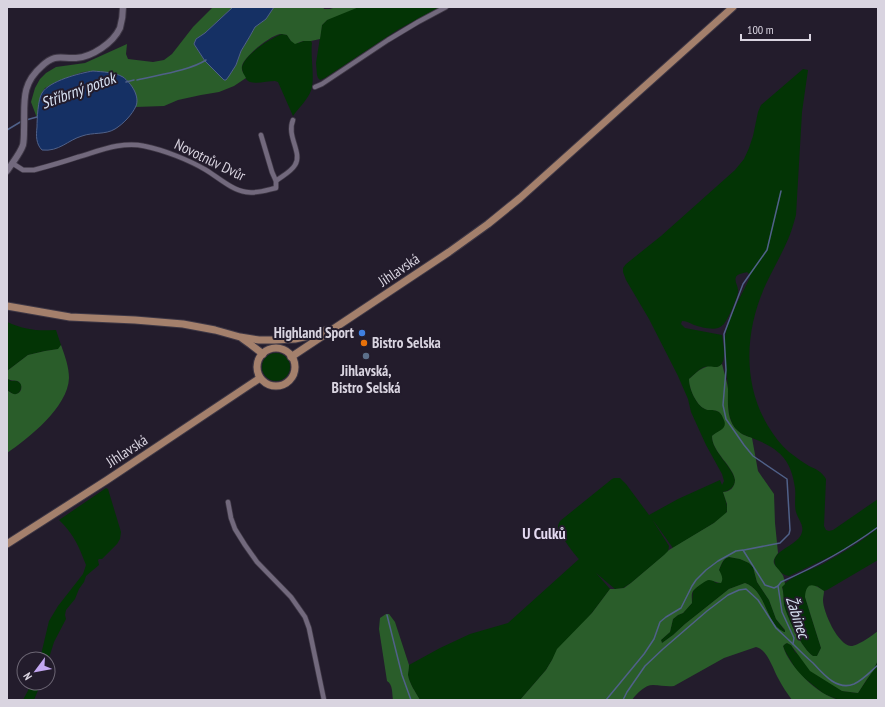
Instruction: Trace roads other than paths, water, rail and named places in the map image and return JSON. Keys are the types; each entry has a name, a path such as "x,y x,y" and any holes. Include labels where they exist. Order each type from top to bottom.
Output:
{"main road":[{"name":"Jihlavská","path":"291,357 488,224 733,7"},
{"path":"7,306 70,317 183,324 264,340 285,340 318,334 342,323"},
{"path":"234,335 250,344 263,354"},
{"path":"276,349 286,352 291,357 294,363 294,369 292,376 286,383 280,385 270,385 260,378 257,365 263,354 269,350 276,349"},
{"name":"Jihlavská","path":"7,544 114,476 260,378"}],"street":[{"path":"7,171 22,146 24,139 25,93 31,78 42,66 54,58 60,56 76,58 84,57 100,49 118,31 123,17 122,7"},
{"path":"315,87 322,84 388,40 446,7"},
{"name":"Novotnův Dvůr","path":"276,182 290,171 297,160 298,156 291,131 293,120"},
{"name":"Novotnův Dvůr","path":"12,163 23,170 34,170 114,146 133,145 148,147 175,156 206,170 235,188 245,192 259,192 276,188 276,182 261,135"},
{"path":"228,502 231,518 244,545 257,562 291,597 305,618 309,628 324,700"}],"water":[{"path":"233,7 274,7 266,19 255,27 241,51 236,65 226,80 224,80 205,61 194,44 196,39 205,33"},
{"path":"93,71 116,74 123,77 129,83 137,98 136,106 132,113 121,125 111,131 86,135 58,148 42,150 37,140 37,134 39,104 42,93 58,81"}],"waterway":[{"name":"Stříbrný potok","path":"137,80 182,70 206,60"},
{"name":"Stříbrný potok","path":"126,82 134,80"},
{"name":"Stříbrný potok","path":"26,120 37,117"},
{"name":"Stříbrný potok","path":"7,130 22,121"},
{"path":"744,550 780,543 789,534 790,530 787,479 753,456 726,419 723,405 726,370 724,334 743,284 767,250 781,191"},
{"path":"778,586 781,582 819,564 843,550 878,527"},
{"name":"Žabinec","path":"606,700 644,654 654,639 660,622 681,608 696,580 718,561 736,551 743,550 765,585 774,588 778,586 782,612 794,638 793,644 826,676 836,683 848,686 861,680 878,665"},
{"path":"623,700 645,666 707,611 728,595 739,590 746,589 758,600 776,628 793,644"},
{"path":"387,615 402,675 411,700"}],"place":[{"name":"Highland Sport","path":"362,333"},
{"name":"Bistro Selska","path":"364,343"},
{"name":"Jihlavská, Bistro Selská","path":"366,356"}],"district":[{"name":"U Culků","path":"544,533"}]}
